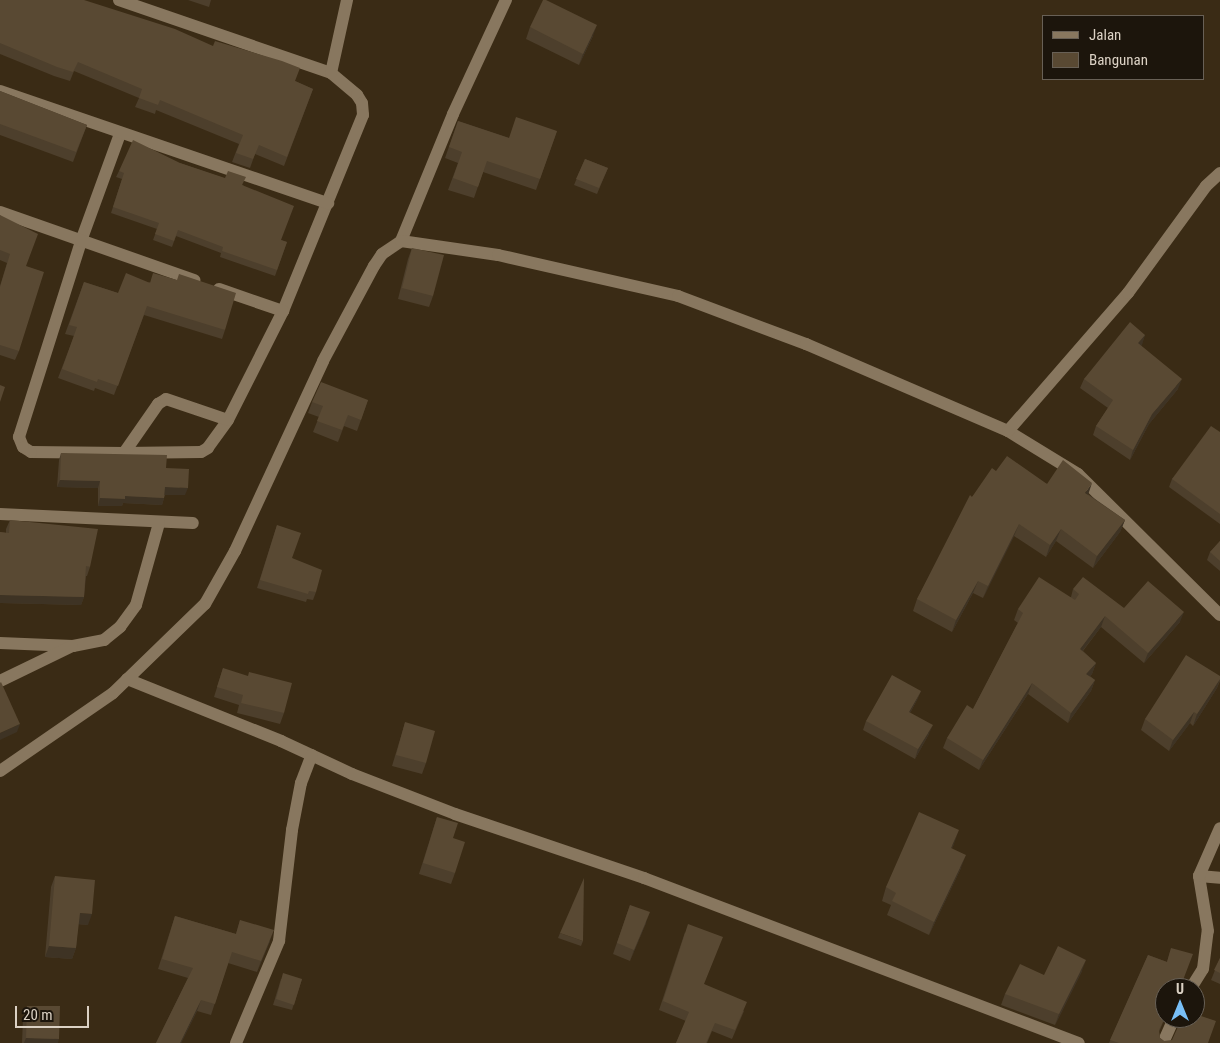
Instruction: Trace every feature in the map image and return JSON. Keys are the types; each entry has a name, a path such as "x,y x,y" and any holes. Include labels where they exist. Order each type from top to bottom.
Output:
{"street":[{"path":"119,0 331,74 357,95 362,103 363,115 283,311 228,420 215,441 201,452 31,452 19,442 82,241 120,134"},
{"path":"331,74 347,0"},
{"path":"0,771 90,712 205,604 234,551 323,361 374,266 382,254 401,241 453,114 506,0"},
{"path":"0,91 120,134 328,202"},
{"path":"1008,431 1128,293 1206,186 1220,173"},
{"path":"0,212 283,311"},
{"path":"401,241 498,255 678,296 806,344 1008,431 1078,474 1220,615"},
{"path":"124,453 158,404 166,399 228,420"},
{"path":"0,514 159,524 193,523"},
{"path":"0,643 73,646 104,640 120,627 136,605 159,524"},
{"path":"0,681 73,646"},
{"path":"126,679 312,755 352,774 455,814 644,878 1079,1043"},
{"path":"236,1043 279,941 292,830 302,783 312,755"},
{"path":"1197,978 1203,969 1208,931 1199,876 1220,828"},
{"path":"1199,876 1220,878"},
{"path":"1163,1043 1170,1028"}],"building":[{"path":"0,0 84,0 175,29 213,46 215,41 300,68 295,81 313,89 287,157 259,145 253,159 236,153 243,135 160,100 158,105 139,98 142,89 78,62 73,72 0,43"},
{"path":"543,0 597,25 583,54 530,27"},
{"path":"0,91 87,125 76,152 0,124"},
{"path":"516,117 557,131 540,179 487,161 478,187 453,178 462,152 449,147 458,121 509,138"},
{"path":"133,140 180,163 225,178 228,171 246,177 242,185 294,206 281,240 287,242 277,270 222,251 223,247 178,230 174,241 155,234 159,223 113,207 124,173 119,171"},
{"path":"585,159 608,168 599,188 576,179"},
{"path":"0,215 38,234 26,266 44,272 19,351 0,345 0,287 10,254 0,250"},
{"path":"412,248 444,255 433,296 402,288"},
{"path":"126,273 150,283 153,273 177,280 179,274 236,293 225,330 147,306 118,386 98,379 97,382 62,369 77,327 69,325 84,282 118,293"},
{"path":"1130,322 1145,335 1138,343 1182,379 1152,414 1133,450 1096,426 1113,400 1084,379"},
{"path":"321,382 368,400 361,420 348,415 342,430 317,421 323,406 312,402"},
{"path":"0,385 5,387 0,402"},
{"path":"1211,426 1220,432 1220,514 1172,479"},
{"path":"61,453 167,455 166,468 189,469 188,488 165,487 164,498 125,496 125,499 100,498 100,481 60,480"},
{"path":"1007,456 1047,484 1063,460 1092,483 1085,493 1125,520 1097,556 1061,529 1050,545 1019,524 988,586 978,581 956,620 917,599 970,495 972,497 992,468 996,471"},
{"path":"10,520 98,529 90,567 86,566 84,597 0,595 0,532 9,533"},
{"path":"277,525 301,533 292,558 322,570 316,592 309,591 308,594 260,580"},
{"path":"1220,541 1220,561 1210,552"},
{"path":"1039,577 1075,600 1079,594 1073,589 1083,577 1124,608 1148,581 1184,612 1148,653 1105,616 1080,649 1096,663 1086,674 1095,680 1071,713 1032,683 983,760 947,738 967,705 973,709 1023,613 1018,609"},
{"path":"1186,655 1220,676 1220,679 1197,714 1194,712 1173,740 1145,719"},
{"path":"223,668 248,676 249,672 292,683 284,713 241,703 243,695 217,687"},
{"path":"892,675 921,691 909,712 933,725 918,749 866,721"},
{"path":"0,683 20,724 0,733"},
{"path":"405,722 435,731 426,763 396,755"},
{"path":"919,812 959,830 951,848 966,855 934,922 892,901 896,893 886,887"},
{"path":"437,817 458,823 453,838 465,842 455,873 423,863"},
{"path":"55,876 95,880 92,914 80,913 76,948 49,946"},
{"path":"584,878 583,941 560,933"},
{"path":"630,905 650,912 634,950 617,943"},
{"path":"175,916 236,934 240,920 274,930 261,961 232,952 215,1004 201,1000 180,1043 156,1043 193,968 162,959"},
{"path":"688,924 723,937 704,984 747,1002 735,1030 715,1023 706,1043 676,1043 689,1012 663,1001"},
{"path":"1058,946 1086,960 1059,1014 1005,994 1020,964 1044,975"},
{"path":"1171,948 1193,954 1184,978 1155,978 1155,1028 1160,1028 1160,1038 1164,1041 1172,1040 1177,1028 1205,1028 1205,1017 1216,1021 1208,1043 1119,1043 1110,1040 1148,955 1167,962"},
{"path":"1220,958 1220,973 1214,970"},
{"path":"283,973 302,979 294,1005 276,999"},
{"path":"27,1006 60,1006 59,1039 26,1038"}]}
